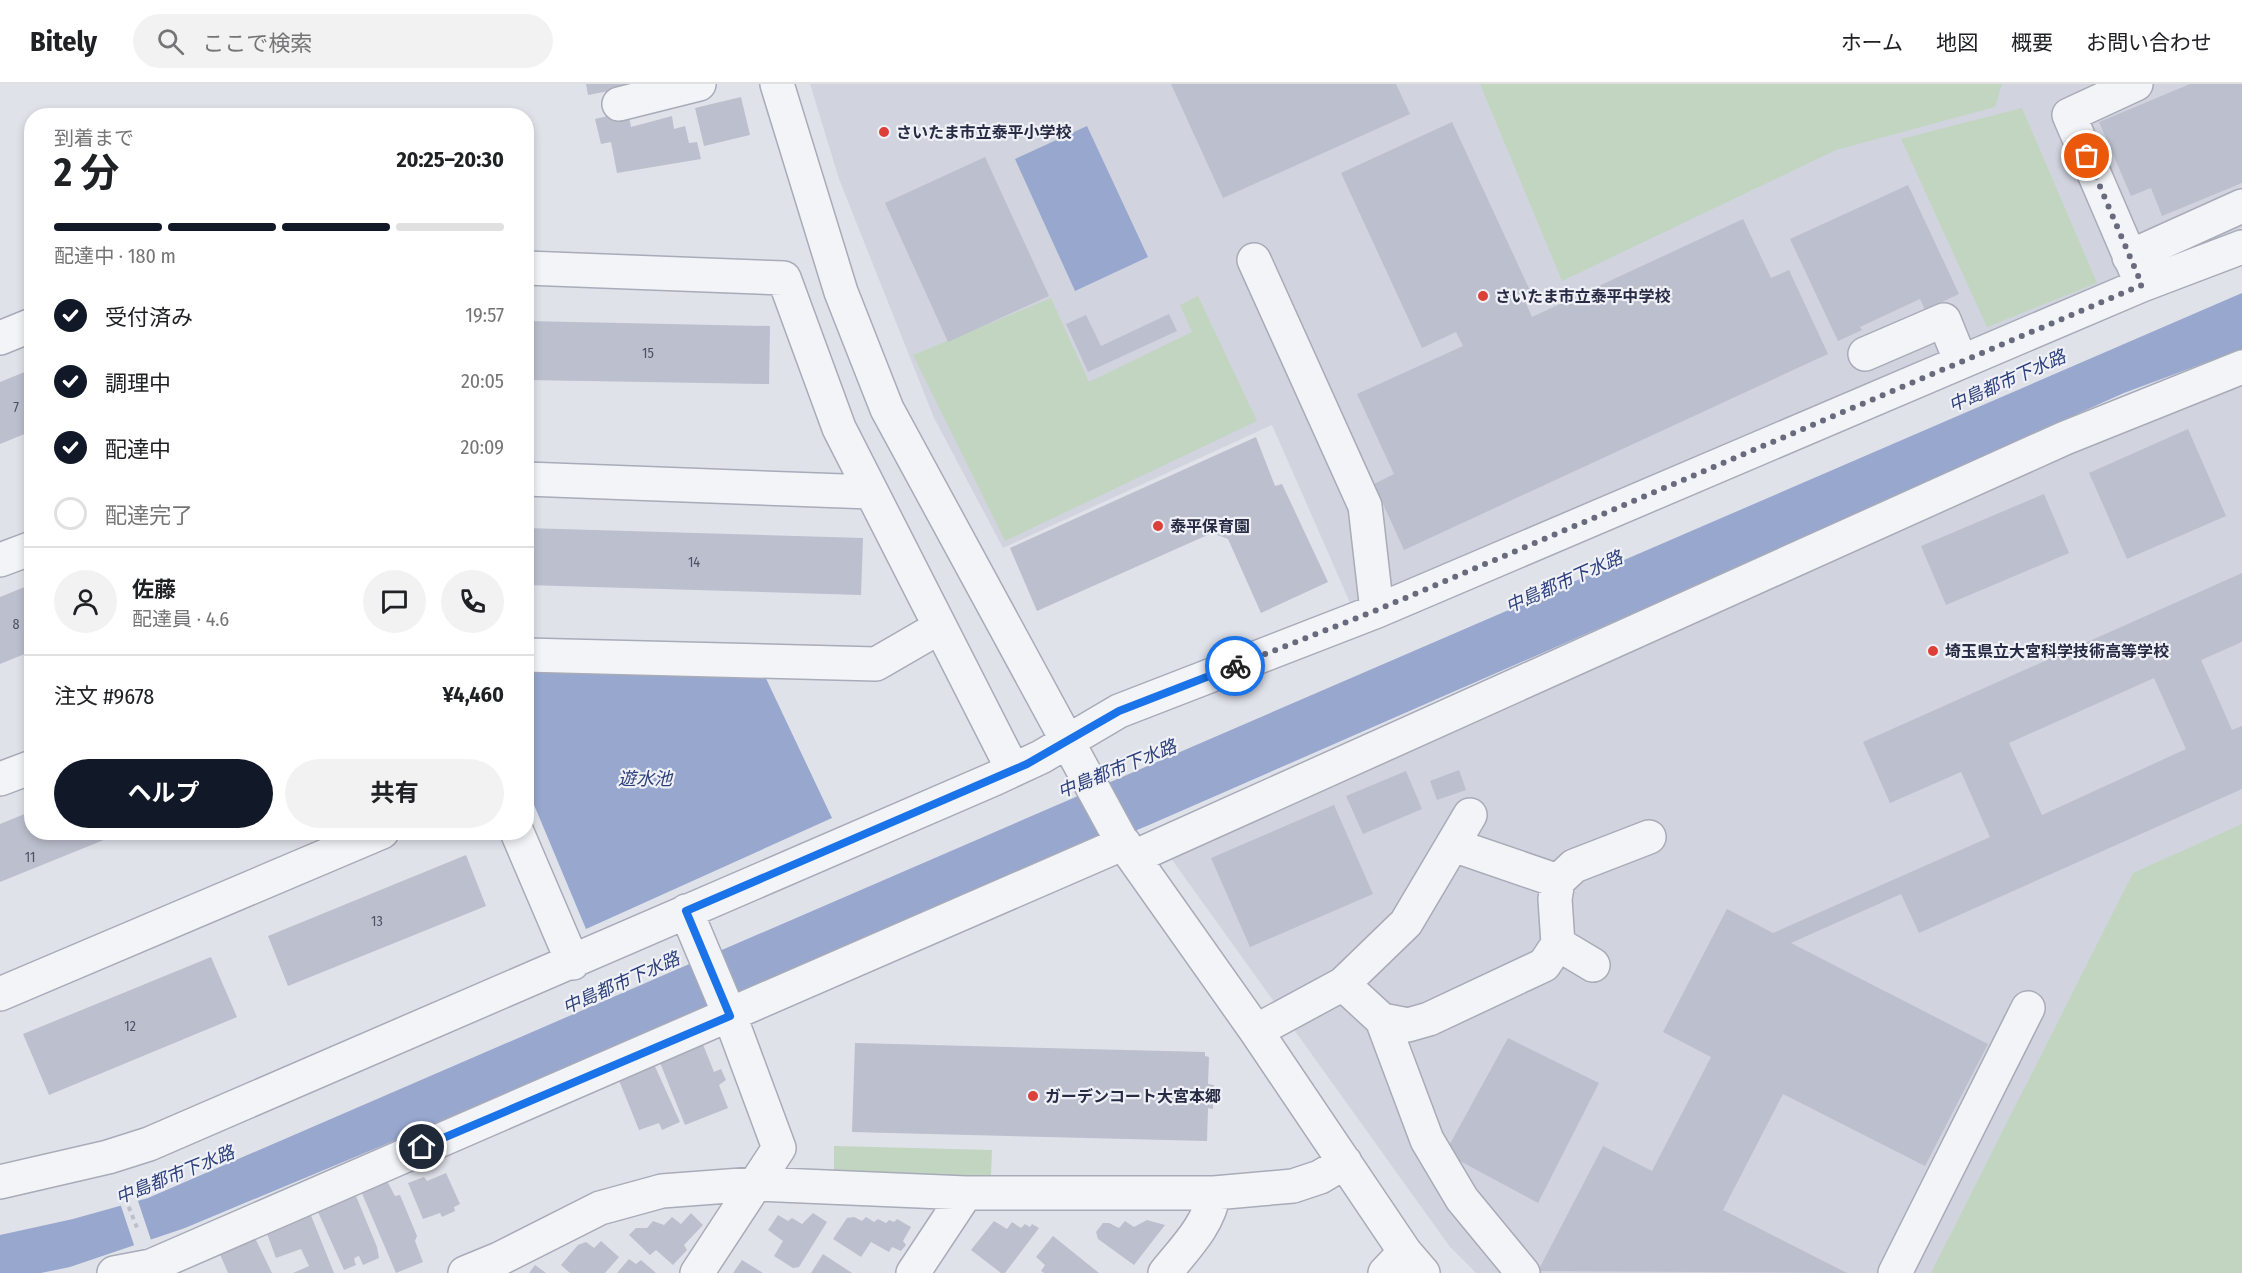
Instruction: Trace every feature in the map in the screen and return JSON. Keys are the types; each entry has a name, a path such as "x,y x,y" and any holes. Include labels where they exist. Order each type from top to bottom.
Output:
{"street":[{"path":"618,104 699,84"},
{"path":"777,84 841,292 887,409 1075,756 1127,847 1345,1162 1404,1266"},
{"path":"2136,84 2069,115 2136,271"},
{"path":"0,1182 108,1157 149,1144 573,963 692,925 1013,770 1075,756 1119,711 1377,610 1962,362 2136,271 2242,206"},
{"path":"2136,271 2242,247"},
{"path":"1254,260 1365,506 1377,610"},
{"path":"534,268 784,278 839,428 1013,770"},
{"path":"1865,354 1944,320 1962,362"},
{"path":"0,338 24,328"},
{"path":"114,1273 150,1264 225,1232 724,1002 1127,847 2065,438 2242,367"},
{"path":"534,479 871,492"},
{"path":"0,560 24,551"},
{"path":"534,655 876,664 940,627"},
{"path":"0,779 24,770"},
{"path":"1256,1031 1343,984 1406,923 1470,815"},
{"path":"1382,1020 1408,1025 1429,1019 1544,965 1558,944 1556,899 1558,881 1574,866 1649,837"},
{"path":"0,994 363,840"},
{"path":"521,840 573,963"},
{"path":"1453,845 1558,881"},
{"path":"692,925 724,1002 779,1148 697,1273"},
{"path":"1558,944 1593,965"},
{"path":"1343,984 1382,1020 1427,1140 1462,1199 1523,1273"},
{"path":"1895,1273 2028,1008"},
{"path":"465,1273 500,1259 600,1208 662,1191 755,1184 966,1193 1214,1194 1293,1186 1320,1177 1345,1162"},
{"path":"913,1273 966,1193"},
{"path":"1165,1273 1205,1223 1212,1208 1214,1194"}],"path":[{"path":"119,1180 150,1264"}],"shaded area":[{"name":"さいたま市立泰平中学校","path":"810,84 2242,84 2242,228 1351,605 1272,425 1003,548 934,418 839,179"},
{"name":"埼玉県立大宮科学技術高等学校","path":"2242,383 2242,1273 1476,1273 1450,1247 1170,857 2060,456"}],"green space":[{"path":"1480,84 2002,84 1995,107 1836,150 1562,281"},
{"path":"2022,108 2097,283 1987,327 1901,139"},
{"path":"1198,296 1257,421 1005,541 913,355 1051,298 1089,382 1192,332 1180,305"},
{"path":"2242,824 2242,1273 1931,1273 2133,873"},
{"path":"834,1146 992,1150 991,1176 834,1172"}],"water":[{"path":"1087,126 1148,257 1075,291 1015,159"},
{"path":"2242,293 2242,349 2124,393 1668,598 1149,825 185,1228 70,1267 41,1273 0,1273 0,1235 73,1219 148,1198"},
{"name":"遊水池","path":"534,661 762,670 832,818 586,929 534,805"}],"pier":[{"path":"137,1198 152,1243 135,1248 120,1203"}],"building":[{"path":"586,84 624,84 625,88 588,95"},
{"path":"1171,84 1396,84 1410,114 1223,198"},
{"path":"2190,84 2242,84 2242,183 2162,216 2151,188 2131,196 2099,122"},
{"path":"741,97 750,135 704,146 695,108"},
{"path":"616,114 629,117 631,127 672,116 674,129 685,126 689,143 697,142 701,159 617,173 611,142 601,144 595,119"},
{"path":"1452,122 1533,297 1525,301 1532,317 1743,219 1771,278 1789,270 1828,354 1404,550 1374,484 1394,474 1357,394 1463,346 1456,332 1422,348 1341,173"},
{"path":"985,157 1049,296 948,342 885,203"},
{"path":"1908,185 1959,294 1925,310 1920,299 1860,327 1862,330 1838,341 1790,239"},
{"path":"1169,314 1177,331 1088,372 1066,324 1086,315 1101,346"},
{"path":"534,321 770,326 769,384 534,380"},
{"path":"24,372 24,434 0,444 0,382"},
{"path":"2188,429 2226,516 2127,559 2089,473"},
{"path":"1256,437 1275,486 1282,484 1328,582 1261,613 1228,539 1212,533 1037,611 1010,548"},
{"path":"2044,494 2069,553 1946,605 1921,546"},
{"path":"534,528 863,538 861,595 534,585"},
{"path":"2242,573 2242,642 2201,660 2232,730 2242,726 2242,789 1919,933 1901,894 1791,943 1988,1044 1925,1166 1783,1094 1723,1210 1847,1273 1538,1271 1603,1146 1652,1171 1711,1057 1663,1032 1727,909 1773,933 1990,837 1961,772 1890,803 1863,742","holes":["2154,678 2186,749 2042,815 2009,743"]},
{"path":"24,587 24,654 0,664 0,597"},
{"path":"1459,770 1466,790 1437,800 1430,781"},
{"path":"1406,771 1422,809 1363,834 1346,796"},
{"path":"1334,805 1373,894 1250,947 1211,858"},
{"path":"24,814 24,840 104,840 0,882 0,824"},
{"path":"466,855 486,906 288,986 268,936"},
{"path":"211,957 237,1017 49,1095 23,1034"},
{"path":"1508,1038 1599,1083 1538,1203 1445,1153"},
{"path":"702,1042 714,1072 721,1069 726,1080 719,1085 728,1108 685,1125 659,1060"},
{"name":"ガーデンコート大宮本郷","path":"855,1043 1205,1052 1205,1056 1209,1057 1208,1084 1214,1085 1213,1109 1208,1108 1207,1141 852,1132"},
{"path":"653,1062 680,1122 662,1130 659,1123 639,1130 618,1078"},
{"path":"446,1173 460,1204 454,1207 455,1211 442,1217 440,1213 423,1219 408,1183 424,1177 427,1181"},
{"path":"387,1181 395,1196 400,1195 417,1236 415,1241 423,1262 396,1273 361,1191"},
{"path":"356,1196 377,1247 379,1258 363,1265 359,1256 356,1257 354,1259 356,1265 344,1270 318,1212"},
{"path":"310,1213 334,1273 293,1273 309,1266 301,1249 276,1258 266,1231"},
{"path":"691,1213 703,1225 684,1245 687,1250 673,1265 656,1250 650,1255 629,1235 636,1228 647,1228 653,1221 664,1225 672,1217 681,1224"},
{"path":"813,1213 827,1222 799,1267 793,1268 774,1256 783,1241 768,1230 778,1215 788,1221 792,1218 802,1224"},
{"path":"854,1217 862,1221 866,1217 874,1222 878,1219 886,1223 897,1219 911,1227 903,1241 906,1245 901,1251 892,1247 889,1252 871,1242 861,1257 833,1239 847,1218"},
{"path":"1147,1220 1165,1225 1134,1265 1098,1239 1096,1232 1103,1223 1119,1228 1125,1221 1134,1227"},
{"path":"994,1221 1007,1229 1012,1222 1021,1228 1025,1224 1030,1227 1032,1224 1039,1228 1005,1273 1001,1273 971,1250"},
{"path":"254,1236 272,1273 228,1273 219,1252"},
{"path":"1053,1236 1099,1273 1044,1273 1041,1271 1045,1265 1036,1257"},
{"path":"601,1241 619,1257 605,1273 570,1273 561,1265 578,1245 586,1242 594,1248"},
{"path":"823,1254 852,1273 811,1273"},
{"path":"629,1259 636,1264 641,1260 656,1273 617,1273"},
{"path":"742,1260 763,1273 733,1273"},
{"path":"535,1265 546,1273 529,1273"}],"way so far":[{"path":"1235,666 1377,610 2142,285 2087,156"}],"place":[{"name":"さいたま市立泰平小学校","path":"884,132"},
{"name":"さいたま市立泰平中学校","path":"1483,296"},
{"name":"泰平保育園","path":"1158,526"},
{"name":"埼玉県立大宮科学技術高等学校","path":"1933,651"},
{"name":"ガーデンコート大宮本郷","path":"1033,1096"}],"route":[{"path":"422,1147 730,1016 686,911 1027,764 1119,711 1235,666"}],"water label":[{"name":"中島都市下水路","path":"2007,381"},
{"name":"中島都市下水路","path":"1564,582"},
{"name":"中島都市下水路","path":"1117,769"},
{"name":"中島都市下水路","path":"621,983"},
{"name":"中島都市下水路","path":"175,1175"}]}
